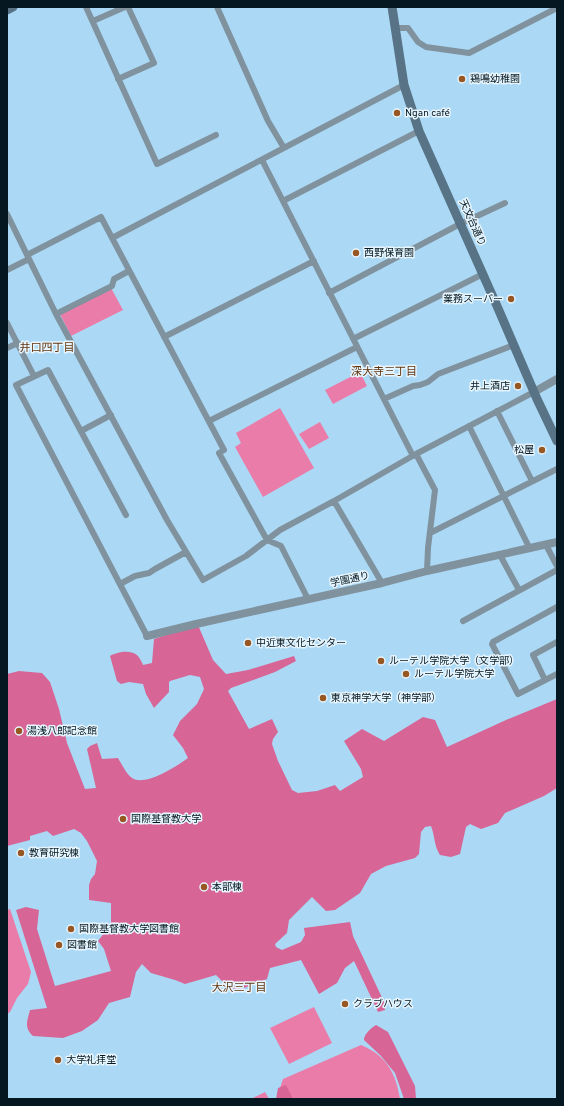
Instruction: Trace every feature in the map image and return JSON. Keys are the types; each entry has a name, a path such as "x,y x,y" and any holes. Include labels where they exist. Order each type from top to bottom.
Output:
{"main road":[{"path":"7,10 13,7"},
{"name":"天文台通り","path":"392,7 404,85 419,131 557,441"}],"street":[{"path":"86,7 157,164 216,134"},
{"path":"93,21 127,7 154,64 118,79"},
{"path":"217,7 268,121 284,148"},
{"path":"395,28 408,28 418,42 426,47 469,54 557,8"},
{"path":"112,238 404,85"},
{"path":"283,201 419,131"},
{"path":"262,160 353,340 414,455 435,490 427,572"},
{"path":"329,293 460,224 505,203"},
{"path":"7,214 56,314 167,520 203,580 246,556 280,530 414,455 557,379"},
{"path":"7,270 28,257 101,218 224,450 219,453 267,540 281,546 308,599"},
{"path":"164,337 314,261"},
{"path":"56,314 112,286 114,279 129,271"},
{"path":"353,340 483,274"},
{"path":"7,323 34,376"},
{"path":"7,348 18,343"},
{"path":"384,399 413,386 424,384 438,374 514,345"},
{"path":"209,421 357,346"},
{"path":"126,515 48,370 16,385 147,636"},
{"path":"497,411 532,481"},
{"path":"81,431 111,415"},
{"path":"469,426 530,548"},
{"path":"430,533 557,469"},
{"path":"334,501 382,583"},
{"name":"学園通り","path":"147,636 557,542"},
{"path":"546,545 557,566"},
{"path":"120,584 135,576 149,573 186,552"},
{"path":"500,555 519,590"},
{"path":"464,621 557,570"},
{"path":"557,607 493,642 492,644 518,694 557,674"},
{"path":"545,680 533,655 557,642"}],"shaded area":[{"path":"110,286 123,310 71,336 60,314"},
{"path":"360,372 367,386 333,404 325,390"},
{"path":"280,408 314,468 263,497 235,447 241,443 236,433"},
{"path":"320,422 329,438 309,449 299,434"},
{"path":"198,625 213,660 226,674 248,670 294,656 296,661 275,672 231,688 228,691 249,729 272,719 278,732 273,739 272,744 278,761 292,790 298,793 317,791 335,785 340,791 363,777 361,769 344,741 362,729 384,741 423,717 435,720 447,747 557,699 557,788 544,796 505,813 498,823 481,829 470,824 466,827 460,854 451,857 440,855 431,826 425,827 421,832 419,854 415,858 386,866 371,874 360,893 335,910 326,911 312,897 289,920 287,933 275,944 276,947 282,950 301,942 305,935 304,928 350,922 353,936 385,1004 385,1010 378,1012 354,961 345,968 337,983 319,994 301,960 270,968 267,979 239,990 228,987 216,975 185,984 151,973 142,964 136,972 130,997 109,1003 98,1020 82,1031 63,1038 33,1036 27,1027 30,1010 47,1008 16,910 26,907 39,910 37,929 55,986 111,971 104,949 98,941 111,924 111,903 89,900 89,885 95,874 97,861 87,841 81,833 74,829 53,836 47,831 30,836 30,840 7,846 7,674 19,671 42,673 50,682 59,709 67,743 85,789 96,788 87,749 97,743 102,759 118,758 124,769 132,778 145,780 153,778 188,758 183,748 173,735 180,721 197,704 204,689 200,677 190,675 170,681 169,692 154,708 146,694 143,684 129,682 121,684 117,681 110,656 120,652 132,652 138,656 143,665 152,663 154,639"},
{"path":"10,909 31,972 28,984 17,998 10,1012 7,1014 7,910"},
{"path":"314,1007 332,1043 289,1064 270,1028"},
{"path":"376,1025 388,1032 415,1086 416,1099 404,1099 395,1073 381,1056 364,1040 366,1033"},
{"path":"361,1045 377,1054 388,1066 396,1081 400,1099 285,1099 280,1088 283,1079"},
{"path":"286,1085 293,1099 276,1099 278,1088"},
{"path":"265,1092 269,1099 251,1099"}],"place":[{"name":"鶏鳴幼稚園","path":"462,79"},
{"name":"Ngan café","path":"397,113"},
{"name":"西野保育園","path":"356,253"},
{"name":"業務スーパー","path":"511,299"},
{"name":"井上酒店","path":"518,386"},
{"name":"松屋","path":"542,450"},
{"name":"中近東文化センター","path":"248,643"},
{"name":"ルーテル学院大学（文学部）","path":"381,661"},
{"name":"ルーテル学院大学","path":"406,674"},
{"name":"東京神学大学（神学部）","path":"323,698"},
{"name":"湯浅八郎記念館","path":"19,731"},
{"name":"国際基督教大学","path":"123,819"},
{"name":"教育研究棟","path":"21,853"},
{"name":"本部棟","path":"204,887"},
{"name":"国際基督教大学図書館","path":"71,929"},
{"name":"図書館","path":"59,945"},
{"name":"クラブハウス","path":"345,1004"},
{"name":"大学礼拝堂","path":"58,1060"}],"district":[{"name":"井口四丁目","path":"47,348"},
{"name":"深大寺三丁目","path":"384,372"},
{"name":"大沢三丁目","path":"239,988"}]}
